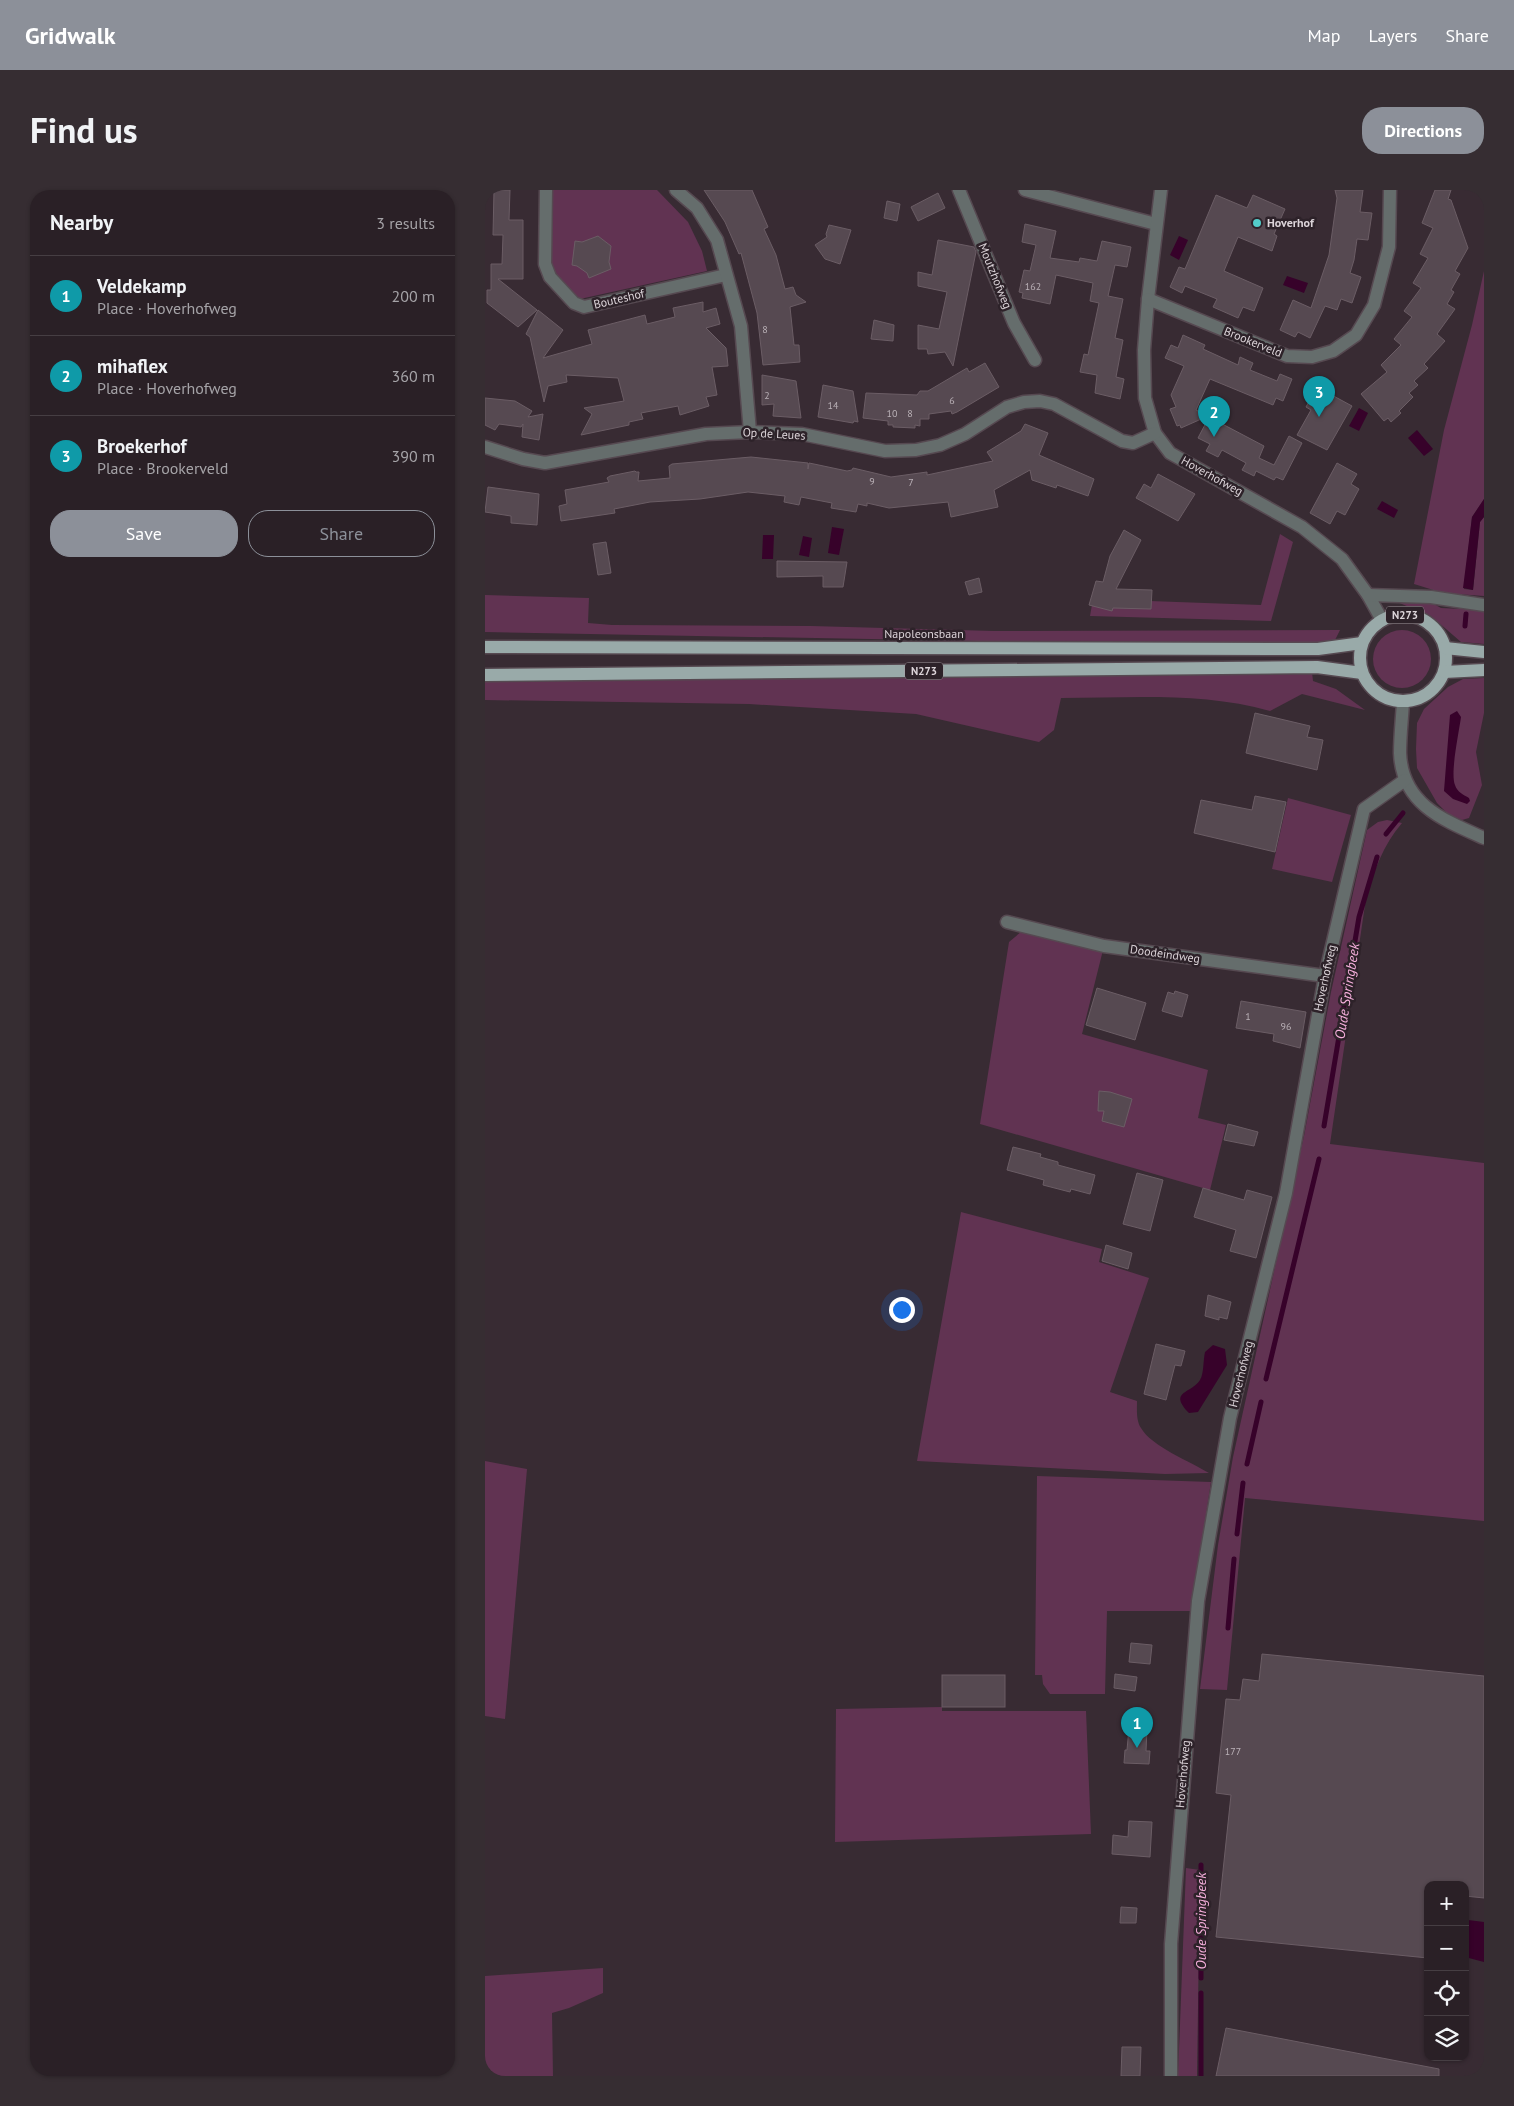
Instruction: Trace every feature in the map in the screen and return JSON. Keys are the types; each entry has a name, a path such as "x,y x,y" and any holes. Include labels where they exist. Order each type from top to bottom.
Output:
{"main road":[{"name":"N273","path":"1362,643 1373,626 1382,620 1394,616 1407,615 1420,618 1431,626 1440,636 1445,648"},
{"name":"Napoleonsbaan","path":"485,647 1318,649 1362,643"},
{"path":"1362,643 1359,658 1362,673 1368,684 1377,694 1389,700 1403,702 1416,700 1428,694 1438,684 1444,672 1445,648 1484,652"},
{"name":"N273","path":"485,675 1317,666 1362,673"},
{"path":"1444,672 1484,670"}],"street":[{"name":"Bouteshof","path":"545,190 545,264 550,277 574,303 584,306 726,274"},
{"path":"676,190 697,208 717,240 741,326 750,432"},
{"name":"Moutzhofweg","path":"959,190 1014,324 1035,360"},
{"path":"1025,190 1156,224"},
{"name":"Hoverhofweg","path":"1161,190 1144,350 1145,398 1155,433 1170,453 1302,527 1341,558 1368,595 1382,620"},
{"name":"Brookerveld","path":"1148,299 1287,356 1312,357 1333,351 1355,335 1374,305 1389,247 1390,190"},
{"name":"Op de Leues","path":"485,447 523,459 545,463 706,434 750,432 802,434 885,451 917,450 940,445 965,434 1007,407 1024,402 1039,401 1055,404 1122,441 1133,443 1155,433"},
{"path":"1368,595 1431,597 1484,605"},
{"path":"1403,702 1400,754 1405,780 1416,799 1449,823 1484,838"},
{"name":"Hoverhofweg","path":"1171,2076 1171,1944 1198,1601 1231,1418 1286,1193 1325,976 1364,809 1405,780"},
{"name":"Doodeindweg","path":"1007,922 1104,946 1325,976"}],"shaded area":[{"path":"551,190 657,190 688,222 702,251 707,271 580,299 550,276"},
{"path":"1179,236 1188,240 1179,260 1170,255"},
{"path":"1484,271 1484,499 1472,517 1464,589 1473,590 1480,522 1484,517 1484,596 1443,593 1414,584 1444,430 1472,325"},
{"path":"1287,276 1308,283 1304,293 1283,285"},
{"path":"1359,408 1368,413 1359,431 1349,426"},
{"path":"1417,430 1433,449 1424,456 1408,438"},
{"path":"1484,499 1484,517 1480,522 1473,590 1463,588 1472,517"},
{"path":"1382,501 1398,510 1394,518 1377,509"},
{"path":"832,527 844,529 839,555 828,553"},
{"path":"1280,534 1293,542 1271,621 1090,616 1093,599 1261,605"},
{"path":"763,535 774,535 773,559 762,559"},
{"path":"803,536 812,538 809,557 799,555"},
{"path":"485,595 589,598 588,623 612,625 811,626 994,631 1340,630 1333,644 1192,645 485,632"},
{"path":"1397,602 1430,602 1441,608 1484,610 1484,644 1461,642 1431,616"},
{"path":"1396,630 1408,630 1423,638 1431,653 1431,665 1423,680 1408,688 1396,688 1381,680 1373,665 1373,653 1381,638"},
{"path":"1312,672 1313,681 1336,689 1365,710 1302,694 1270,711 1219,701 1166,697 1061,698 1054,730 1039,742 916,714 749,704 485,700 485,681"},
{"path":"1484,678 1484,713 1476,752 1482,785 1469,818 1462,820 1449,815 1437,803 1417,768 1417,723 1424,709 1448,687 1463,679"},
{"path":"1457,711 1461,717 1454,762 1454,779 1457,790 1469,798 1470,801 1467,804 1453,799 1444,791 1450,715"},
{"path":"1288,798 1351,815 1332,882 1272,869"},
{"path":"1387,820 1402,823 1389,840 1372,878 1366,898 1330,1144 1484,1163 1484,1521 1245,1498 1227,1690 1200,1689 1218,1545 1233,1457 1304,1136 1331,992 1367,830 1378,822"},
{"path":"1022,931 1103,950 1082,1034 1208,1070 1198,1118 1226,1125 1210,1190 980,1124 1009,942"},
{"path":"961,1212 1102,1249 1099,1262 1149,1278 1110,1392 1137,1401 1139,1425 1153,1441 1209,1473 1165,1474 917,1461"},
{"path":"1213,1345 1225,1349 1227,1365 1198,1412 1189,1413 1183,1406 1181,1397 1200,1380 1205,1352"},
{"path":"485,1461 527,1469 505,1719 485,1716"},
{"path":"1037,1476 1211,1482 1191,1611 1107,1611 1105,1694 1050,1694 1043,1684 1042,1675 1035,1675"},
{"path":"942,1707 942,1711 1086,1711 1091,1834 835,1842 836,1709"},
{"path":"1186,1868 1200,1870 1197,2076 1178,2076"},
{"path":"1469,1920 1484,1922 1484,1962 1469,1958"},
{"path":"603,1968 603,1993 569,2008 552,2013 553,2076 485,2076 485,1976"}],"building":[{"path":"494,190 510,190 509,220 523,220 523,279 498,279 537,310 518,327 487,303 487,290 491,290 491,264 502,264 503,235 493,235"},
{"path":"704,190 752,190 768,227 764,229 776,255 785,289 793,287 796,295 806,302 790,307 794,345 799,345 800,362 763,365 757,313 741,253 739,254 725,222"},
{"path":"1335,190 1363,190 1360,212 1372,213 1368,240 1357,239 1350,273 1361,277 1352,303 1341,299 1337,310 1325,306 1310,338 1298,332 1295,337 1280,330 1293,300 1311,308 1329,255 1337,198"},
{"path":"1435,190 1451,190 1448,199 1451,200 1468,248 1455,271 1460,274 1451,290 1454,292 1447,304 1455,309 1437,334 1445,341 1424,364 1428,368 1414,381 1418,385 1409,393 1413,397 1399,411 1401,413 1391,422 1388,418 1384,421 1361,394 1387,372 1381,365 1401,345 1394,339 1412,317 1404,311 1421,288 1413,283 1428,258 1420,254 1433,228 1422,223"},
{"path":"938,193 945,208 918,221 911,207"},
{"path":"1216,195 1247,208 1253,195 1285,209 1274,234 1277,236 1272,251 1238,237 1224,271 1263,288 1254,311 1243,307 1238,318 1213,307 1217,299 1185,286 1182,293 1170,287 1179,267 1185,269"},
{"path":"887,201 900,204 897,221 884,218"},
{"path":"1025,224 1056,231 1050,258 1079,262 1080,258 1097,261 1102,241 1131,247 1127,267 1115,265 1108,296 1123,299 1115,338 1123,340 1116,377 1124,379 1120,399 1095,393 1097,375 1080,372 1084,354 1088,355 1099,303 1090,301 1093,283 1056,275 1050,304 1022,298 1023,293 1019,292 1024,270 1030,271 1036,245 1022,242"},
{"path":"829,225 851,230 840,264 825,259 815,245 827,237"},
{"path":"598,236 611,246 609,262 611,269 589,278 587,273 572,265 575,241 582,242"},
{"path":"938,240 974,247 976,252 953,366 945,352 928,354 927,349 918,349 918,325 939,329 947,292 918,286 918,272 932,275"},
{"path":"703,302 703,312 716,308 720,324 706,328 726,348 728,366 712,367 717,395 706,397 709,406 680,415 678,406 641,413 643,419 629,422 629,425 581,435 592,414 584,408 624,401 618,378 566,375 567,382 548,386 544,402 530,337 526,334 538,310 563,330 543,358 592,344 588,330 645,315 647,324 675,317 673,308"},
{"path":"874,320 894,325 893,341 871,339"},
{"path":"1183,335 1205,345 1203,349 1238,365 1240,357 1253,363 1250,370 1277,381 1280,374 1292,379 1283,401 1276,398 1273,405 1210,379 1196,410 1208,416 1181,428 1180,425 1177,426 1170,409 1176,407 1171,395 1184,366 1165,358 1171,345 1178,348"},
{"path":"985,363 999,387 957,412 952,414 951,411 929,414 929,419 920,419 920,426 915,425 915,428 893,427 893,425 888,425 888,421 863,418 866,393 917,395 920,391 928,391 967,368 969,372"},
{"path":"762,375 796,381 801,418 773,416 774,404 762,405"},
{"path":"823,385 853,391 858,422 854,421 853,423 818,417"},
{"path":"1317,387 1352,406 1327,450 1297,435 1311,410 1306,407"},
{"path":"485,398 515,401 532,411 528,417 543,414 539,440 522,437 523,424 521,427 499,424 495,430 485,425"},
{"path":"1209,417 1264,446 1259,458 1274,465 1289,436 1302,443 1283,480 1276,477 1274,480 1256,471 1254,476 1242,470 1246,463 1222,450 1218,457 1206,451 1210,444 1198,438"},
{"path":"1025,424 1048,433 1039,455 1094,479 1088,496 1057,485 1056,488 1032,480 1030,470 994,490 998,507 951,517 948,502 889,508 867,503 867,506 858,504 856,512 831,508 832,503 801,497 799,505 784,502 785,496 748,492 700,499 650,502 614,509 615,513 561,521 559,506 567,504 565,490 609,482 607,478 610,476 635,471 639,472 638,481 670,478 669,466 672,464 751,457 808,463 808,469 809,463 847,471 853,468 891,477 927,472 927,475 993,461 987,452 1021,431"},
{"path":"1337,463 1357,474 1351,484 1359,489 1345,515 1337,511 1330,524 1310,513"},
{"path":"1158,474 1195,494 1178,521 1136,498 1144,484 1151,488"},
{"path":"488,487 539,494 537,525 511,523 511,516 485,512"},
{"path":"1124,530 1141,540 1116,589 1152,590 1151,609 1113,608 1112,611 1089,605 1096,581 1103,582 1110,556"},
{"path":"606,542 611,573 598,575 593,544"},
{"path":"777,561 847,562 843,587 823,587 823,576 777,577"},
{"path":"979,578 982,592 969,595 965,582"},
{"path":"1255,713 1310,726 1307,737 1323,740 1317,770 1246,753"},
{"path":"1255,796 1286,802 1275,852 1194,833 1201,800 1252,810"},
{"path":"1097,988 1146,1003 1135,1040 1086,1025"},
{"path":"1175,991 1188,995 1182,1017 1162,1011 1168,992 1174,994"},
{"path":"1241,1001 1306,1012 1300,1048 1273,1041 1274,1034 1236,1028"},
{"path":"1099,1091 1110,1092 1132,1099 1124,1127 1102,1121 1104,1111 1098,1111"},
{"path":"1228,1124 1258,1132 1254,1146 1224,1140"},
{"path":"1013,1147 1041,1154 1040,1157 1058,1162 1058,1165 1095,1175 1090,1194 1071,1189 1070,1192 1043,1185 1044,1180 1007,1170"},
{"path":"1137,1173 1163,1180 1150,1231 1123,1224"},
{"path":"1203,1188 1244,1200 1247,1190 1272,1197 1256,1258 1230,1251 1236,1230 1194,1217"},
{"path":"1106,1245 1132,1253 1128,1269 1102,1261"},
{"path":"1208,1295 1231,1302 1227,1319 1219,1317 1219,1320 1205,1316"},
{"path":"1156,1344 1185,1351 1181,1366 1175,1365 1166,1400 1144,1394"},
{"path":"1131,1643 1152,1645 1150,1664 1129,1662"},
{"path":"1262,1654 1484,1676 1484,1898 1469,1896 1469,1881 1424,1881 1424,1958 1216,1937 1231,1795 1216,1793 1226,1699 1240,1700 1243,1679 1259,1681"},
{"path":"1115,1674 1137,1677 1135,1691 1114,1688"},
{"path":"942,1675 1005,1675 1005,1707 942,1707"},
{"path":"1129,1728 1147,1729 1146,1751 1150,1751 1149,1764 1124,1763"},
{"path":"1129,1821 1152,1822 1150,1857 1112,1854 1113,1835 1128,1837"},
{"path":"1121,1907 1137,1908 1136,1923 1120,1923"},
{"path":"1226,2028 1439,2069 1439,2076 1216,2076"},
{"path":"1122,2047 1141,2047 1140,2076 1121,2076"}],"waterway":[{"path":"1465,626 1466,614"},
{"name":"Oude Springbeek","path":"1386,834 1403,813"},
{"name":"Oude Springbeek","path":"1324,1126 1359,917 1377,857"},
{"name":"Oude Springbeek","path":"1266,1379 1319,1159"},
{"name":"Oude Springbeek","path":"1247,1464 1261,1402"},
{"name":"Oude Springbeek","path":"1237,1534 1243,1483"},
{"name":"Oude Springbeek","path":"1228,1628 1234,1559"},
{"name":"Oude Springbeek","path":"1201,1865 1201,1978"},
{"name":"Oude Springbeek","path":"1201,1993 1201,2076"}],"place":[{"name":"Hoverhof","path":"1257,223"},
{"name":"Broekerhof","path":"1319,417"},
{"name":"mihaflex","path":"1214,437"},
{"name":"Veldekamp","path":"1137,1748"}]}
